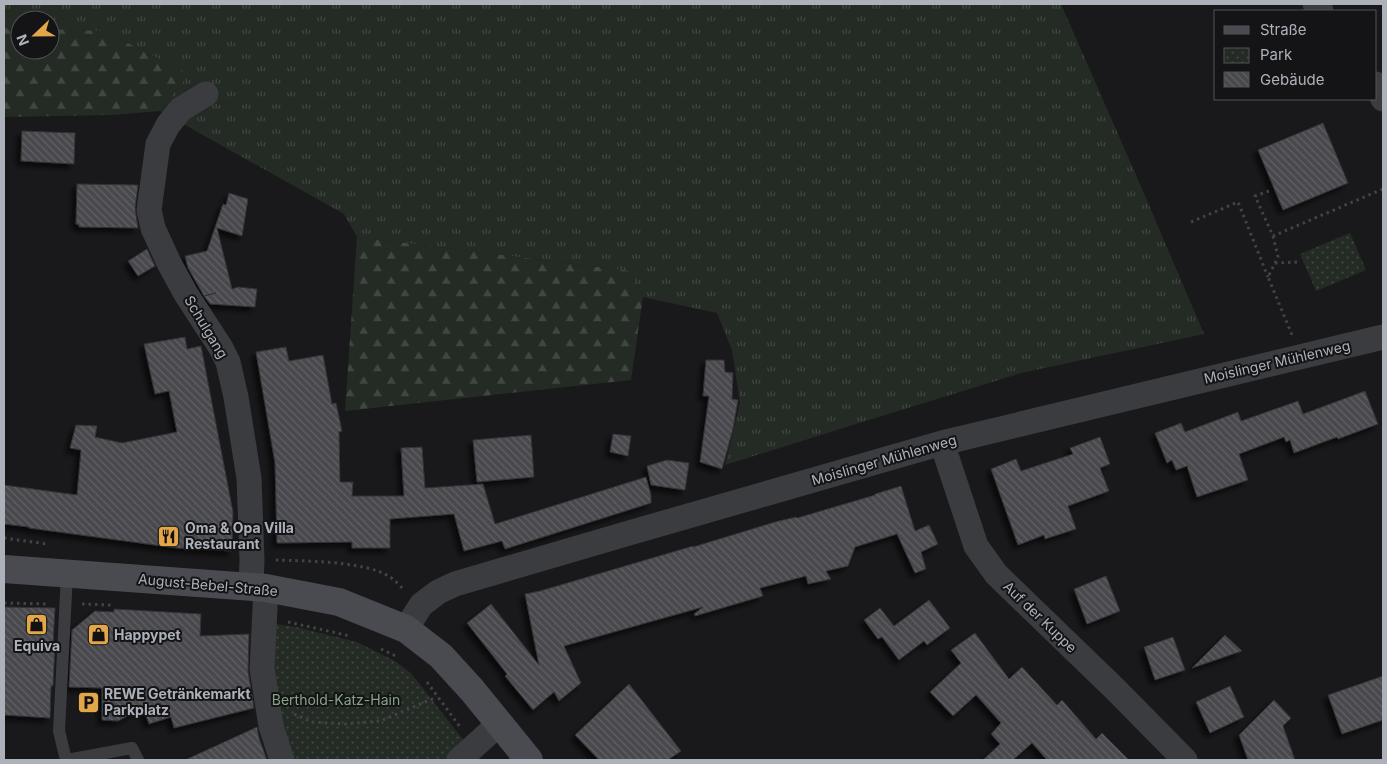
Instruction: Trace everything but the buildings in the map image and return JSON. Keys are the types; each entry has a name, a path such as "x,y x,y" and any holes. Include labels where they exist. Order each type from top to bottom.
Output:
{"main road":[{"name":"August-Bebel-Straße","path":"4,569 258,588 339,602 406,629 441,656 500,723 529,760"}],"street":[{"name":"Schulgang","path":"206,94 181,109 168,125 158,144 149,210 152,228 169,263 228,362 236,397 249,478 252,560 258,588 262,669 271,726 282,760"},
{"name":"Moislinger Mühlenweg","path":"406,629 421,605 438,592 456,584 942,443 1383,337"},
{"name":"Auf der Kuppe","path":"942,443 976,546 996,574 1115,689 1185,760"},
{"path":"458,760 500,723"}],"lane":[{"path":"67,574 59,732 66,760 132,748 138,760"}],"path":[{"path":"1273,236 1383,189"},
{"path":"1268,277 1278,257 1273,236 1255,196 1269,191"},
{"path":"1191,222 1238,202 1301,356"},
{"path":"1275,263 1299,262"},
{"path":"267,703 312,722 345,724 380,721 437,697"}],"green space":[{"path":"4,4 1061,4 1204,334 1021,373 725,465 740,402 732,350 717,313 643,297 630,271 357,237 344,214 160,111 188,74 104,31 60,29 60,10 10,10 10,28 4,28"},
{"path":"4,28 10,28 10,60 60,60 60,29 104,31 189,74 160,111 112,115 4,117"},
{"path":"1350,233 1366,270 1316,291 1300,254"},
{"path":"357,237 630,271 643,297 631,380 345,411"},
{"name":"Berthold-Katz-Hain","path":"276,624 357,642 395,661 411,673 465,742 446,760 290,760 270,668"}],"place":[{"name":"Oma & Opa Villa Restaurant","path":"169,536"},
{"name":"Equiva","path":"37,624"},
{"name":"Happypet","path":"98,635"},
{"name":"REWE Getränkemarkt Parkplatz","path":"88,702"}]}
